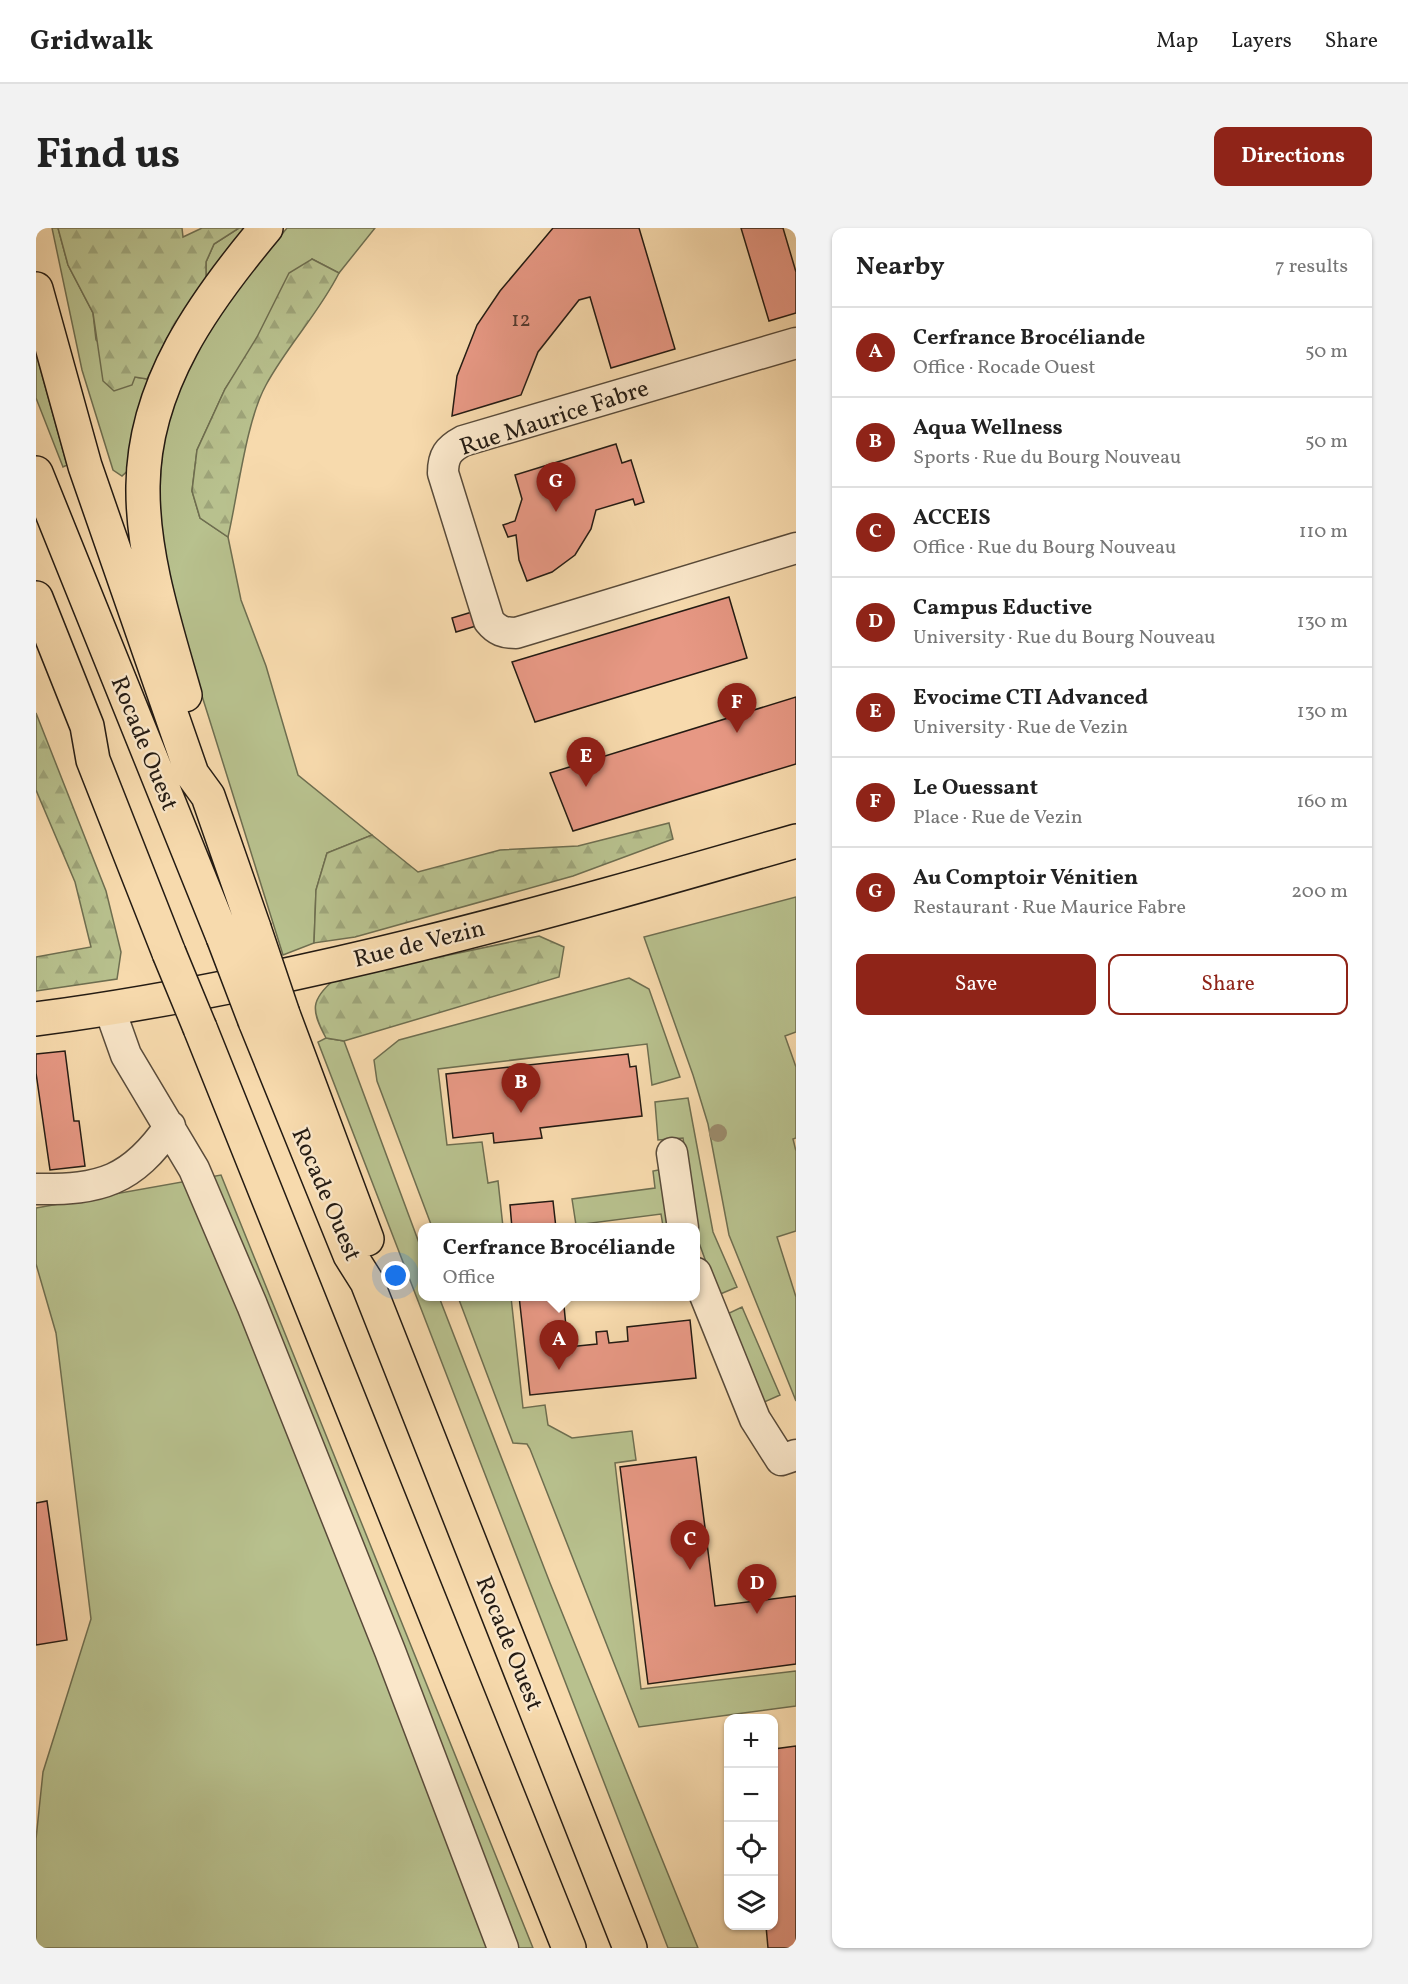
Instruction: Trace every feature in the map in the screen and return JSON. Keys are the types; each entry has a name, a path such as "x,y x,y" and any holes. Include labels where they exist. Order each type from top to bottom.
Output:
{"main road":[{"path":"238,933 208,796 207,770 181,679 148,546 143,486 145,453 152,417 174,359 190,330 266,228"},
{"path":"36,288 85,466 192,774 208,796"},
{"name":"Rocade Ouest","path":"36,473 238,933 269,1017 371,1252 367,1282 630,1948"},
{"name":"Rocade Ouest","path":"36,598 87,726 93,760 169,953 569,1948"},
{"path":"36,653 68,731 93,760"},
{"name":"Rue de Vezin","path":"36,1019 110,1010 221,990 359,959 623,891 796,841"}],"street":[{"name":"Rue Maurice Fabre","path":"796,343 463,441 446,453 443,464 446,482 489,621 499,631 507,633 516,633 796,548"},
{"path":"110,1010 126,1055 194,1169 252,1305 390,1651 504,1948"},
{"path":"36,1190 100,1184 124,1174 142,1162 170,1126"},
{"path":"672,1153 682,1223"},
{"path":"700,1283 754,1419 781,1460 796,1455"}],"green space":[{"path":"52,228 58,228 68,265 93,313 96,340 135,377 147,379 168,337 206,282 206,262 214,244 239,228 256,228 135,464 122,476 113,470 82,370"},
{"path":"58,228 182,228 183,237 202,228 239,228 214,244 206,262 206,282 168,337 147,379 135,377 132,385 114,391 103,381 93,313 68,265"},
{"path":"287,228 375,228 339,273 312,259 225,389 197,450 192,491 200,518 228,537 241,600 266,666 298,775 372,835 327,853 316,890 314,943 283,955 176,607 161,519 160,476 166,432 179,389 189,367 227,305"},
{"path":"312,259 339,273 322,302 274,371 259,400 248,438 228,537 200,518 192,491 197,450 225,389 257,337 289,273"},
{"path":"36,353 67,465 63,467 36,398"},
{"path":"36,713 106,891 121,952 117,979 36,991 36,957 91,947 75,882 36,790"},
{"path":"669,823 673,839 573,876 355,937 314,943 316,890 327,853 372,835 418,872 500,850 578,846"},
{"path":"796,897 796,1032 785,1036 796,1067 796,1138 793,1139 796,1151 796,1231 777,1237 796,1297 796,1401 729,1235 708,1124 644,937"},
{"path":"539,936 564,947 559,977 344,1041 326,1038 318,1020 317,1000 335,979"},
{"path":"629,978 649,989 680,1077 652,1085 647,1044 438,1069 447,1145 482,1142 488,1183 498,1181 503,1223 430,1223 377,1081 374,1060 399,1040"},
{"path":"326,1038 344,1041 418,1240 418,1301 318,1042"},
{"path":"688,1098 713,1232 737,1287 718,1295 700,1246 700,1223 696,1223 683,1138 658,1140 655,1102"},
{"path":"664,1169 671,1223 662,1223 661,1214 576,1223 572,1199 655,1188 653,1171"},
{"path":"221,1175 533,1948 36,1948 36,1839 43,1772 91,1619 56,1333 36,1264 36,1208"},
{"path":"418,1301 441,1301 550,1583 698,1948 668,1948"},
{"path":"460,1301 511,1301 523,1408 545,1405 548,1425 572,1438 632,1431 636,1460 615,1463 641,1689 796,1671 796,1706 639,1727 527,1444 513,1443"},
{"path":"742,1307 780,1395 762,1403 725,1315"}],"building":[{"path":"553,228 639,228 675,349 611,368 590,297 579,300 538,352 521,395 452,416 457,376 477,325 500,291"},
{"path":"741,228 783,228 796,272 796,313 769,321"},
{"path":"616,444 622,463 631,460 644,502 635,505 633,499 596,510 591,529 575,555 552,572 527,581 519,560 516,535 508,537 503,525 515,521 522,499 515,475"},
{"path":"729,597 747,658 535,722 512,662"},
{"path":"472,612 476,626 456,632 452,618"},
{"path":"796,697 796,764 573,831 550,773"},
{"path":"65,1051 74,1121 79,1121 85,1166 50,1170 36,1073 36,1054"},
{"path":"628,1054 630,1067 636,1066 642,1116 540,1128 542,1138 494,1143 493,1133 453,1138 446,1074"},
{"path":"553,1201 555,1223 512,1223 510,1205"},
{"path":"520,1301 563,1301 568,1347 597,1344 596,1332 607,1331 609,1343 628,1341 627,1327 690,1320 696,1378 530,1395"},
{"path":"696,1457 715,1606 796,1596 796,1664 648,1684 620,1467"},
{"path":"47,1501 67,1640 36,1645 36,1503"},
{"path":"796,1746 796,1948 768,1948 766,1930 778,1930 778,1748"}],"place":[{"name":"Au Comptoir Vénitien","path":"556,512"},
{"name":"Le Ouessant","path":"737,733"},
{"name":"Evocime CTI Advanced","path":"586,787"},
{"name":"Aqua Wellness","path":"521,1113"},
{"name":"Cerfrance Brocéliande","path":"559,1370"},
{"name":"ACCEIS","path":"690,1570"},
{"name":"Campus Eductive","path":"757,1614"}]}
